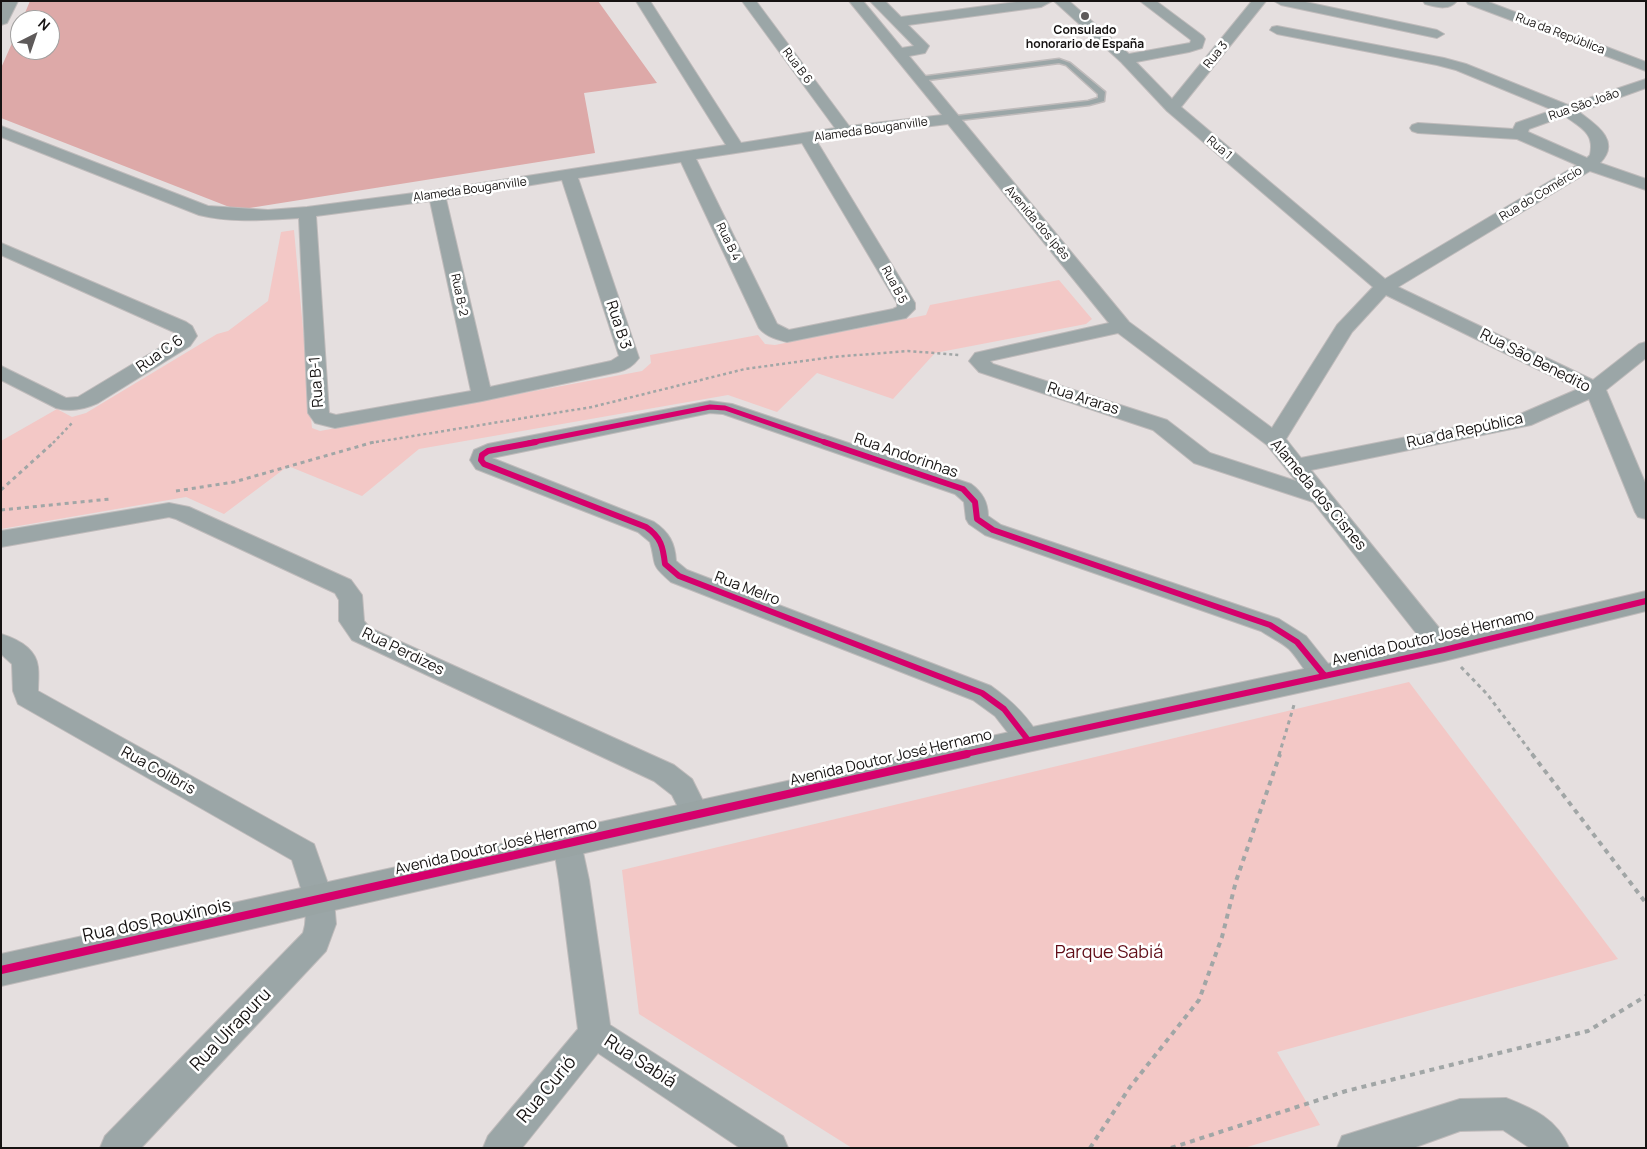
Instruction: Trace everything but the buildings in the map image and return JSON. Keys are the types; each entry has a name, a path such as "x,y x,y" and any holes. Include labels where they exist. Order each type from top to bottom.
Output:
{"street":[{"path":"643,1 737,149"},
{"name":"Rua B 6","path":"749,1 846,131"},
{"path":"856,1 951,119"},
{"path":"877,1 922,48 898,53"},
{"path":"897,22 1045,1"},
{"name":"Rua 1","path":"1061,1 1126,59 1172,108 1384,287"},
{"path":"1126,59 1189,48 1197,44 1198,39 1147,1"},
{"name":"Rua 3","path":"1172,108 1259,1"},
{"path":"1281,1 1437,34"},
{"path":"1430,1 1446,4 1450,1"},
{"name":"Rua da República","path":"1473,1 1646,67"},
{"name":"Rua do Comércio","path":"1275,440 1344,329 1384,287 1589,165 1598,156 1600,146 1599,139 1594,131 1567,110 1461,67 1439,61 1277,30"},
{"name":"Rua São João","path":"1521,130 1567,110 1646,83"},
{"name":"Alameda Bouganville","path":"1,131 205,211 268,215 308,212 438,195 846,131 951,119"},
{"name":"Avenida dos Ipês","path":"951,119 1122,326"},
{"path":"1418,128 1521,130 1589,165 1646,185"},
{"name":"Rua B 5","path":"769,328 787,336 899,314 906,309 906,303 807,138"},
{"name":"Rua B 4","path":"687,157 769,328"},
{"name":"Rua B 3","path":"482,394 618,366 629,358 569,175"},
{"name":"Rua B-2","path":"438,195 482,394"},
{"name":"Rua B-1","path":"308,212 318,413 322,418 335,422 482,394"},
{"name":"Rua C 6","path":"1,248 185,330 187,336 183,342 82,403"},
{"name":"Rua São Benedito","path":"1384,287 1595,389 1646,512"},
{"path":"982,357 1122,326"},
{"name":"Alameda dos Cisnes","path":"1122,326 1275,440 1444,650"},
{"name":"Rua da República","path":"1296,466 1524,420 1595,389 1646,348"},
{"name":"Rua Araras","path":"982,357 979,361 986,368 1160,425 1202,458 1321,497"},
{"path":"1,372 63,404 82,403"},
{"name":"Rua Andorinhas","path":"488,451 710,406 725,408 963,489 974,496 978,504 977,519 993,530 1270,625 1297,642 1312,678"},
{"name":"Rua Melro","path":"488,451 482,455 481,460 484,464 656,533 663,542 664,564 679,576 982,693 1004,709 1028,740"},
{"name":"Rua Perdizes","path":"1,538 169,510 181,512 337,583 347,590 351,600 349,620 361,634 664,773 682,787 696,815"},
{"name":"Avenida Doutor José Hernamo","path":"318,901 1028,740 1444,650 1646,601"},
{"name":"Rua Colibris","path":"1,643 20,655 26,666 23,687 27,697 304,854 318,901"},
{"name":"Rua Sabiá","path":"567,843 574,880 595,1033 771,1148"},
{"name":"Rua dos Rouxinois","path":"1,970 318,901"},
{"name":"Rua Uirapuru","path":"117,1148 315,941 321,924 318,901"},
{"name":"Rua Curió","path":"500,1148 595,1033"},
{"path":"1354,1148 1393,1143 1460,1115 1506,1114 1546,1140"}],"lane":[{"path":"920,79 1059,61 1068,64 1102,94 1101,99 1089,103 951,119"}],"path":[{"path":"168,492 234,482 376,441 592,406 745,369 833,356 908,351 982,357"},
{"path":"1,490 70,428 82,403"},
{"path":"1,510 113,499"},
{"path":"1444,650 1487,694 1646,903"},
{"path":"1090,1148 1130,1087 1199,1000 1222,937 1236,881 1284,742 1312,678"},
{"path":"1171,1148 1346,1091 1588,1031 1646,996"}],"green space":[{"path":"294,230 312,428 320,431 642,371 651,363 650,355 758,335 765,344 775,345 926,315 930,305 1059,280 1092,319 1086,324 935,353 893,399 817,373 777,412 728,395 419,449 362,496 288,466 224,514 186,497 1,529 1,441 57,409 72,417 86,413 217,334 228,331 268,301 281,232"},
{"name":"Parque Sabiá","path":"1409,682 1618,959 1277,1052 1320,1125 1244,1148 852,1148 639,1014 622,870"}],"shaded area":[{"path":"30,1 598,1 657,83 584,93 595,153 237,210 1,118 1,68 10,48 10,60 60,60 60,10 26,10"}],"cycle path":[{"path":"1028,740 1004,709 982,693 679,576 665,564 662,542 646,527 484,464 481,460 482,455 488,451 710,407 725,408 963,489 971,495 975,502 977,519 993,530 1270,625 1297,642 1324,675"},
{"path":"1,970 1028,740 1444,650 1646,601"}],"place":[{"name":"Consulado honorario de España","path":"1085,16"}]}
